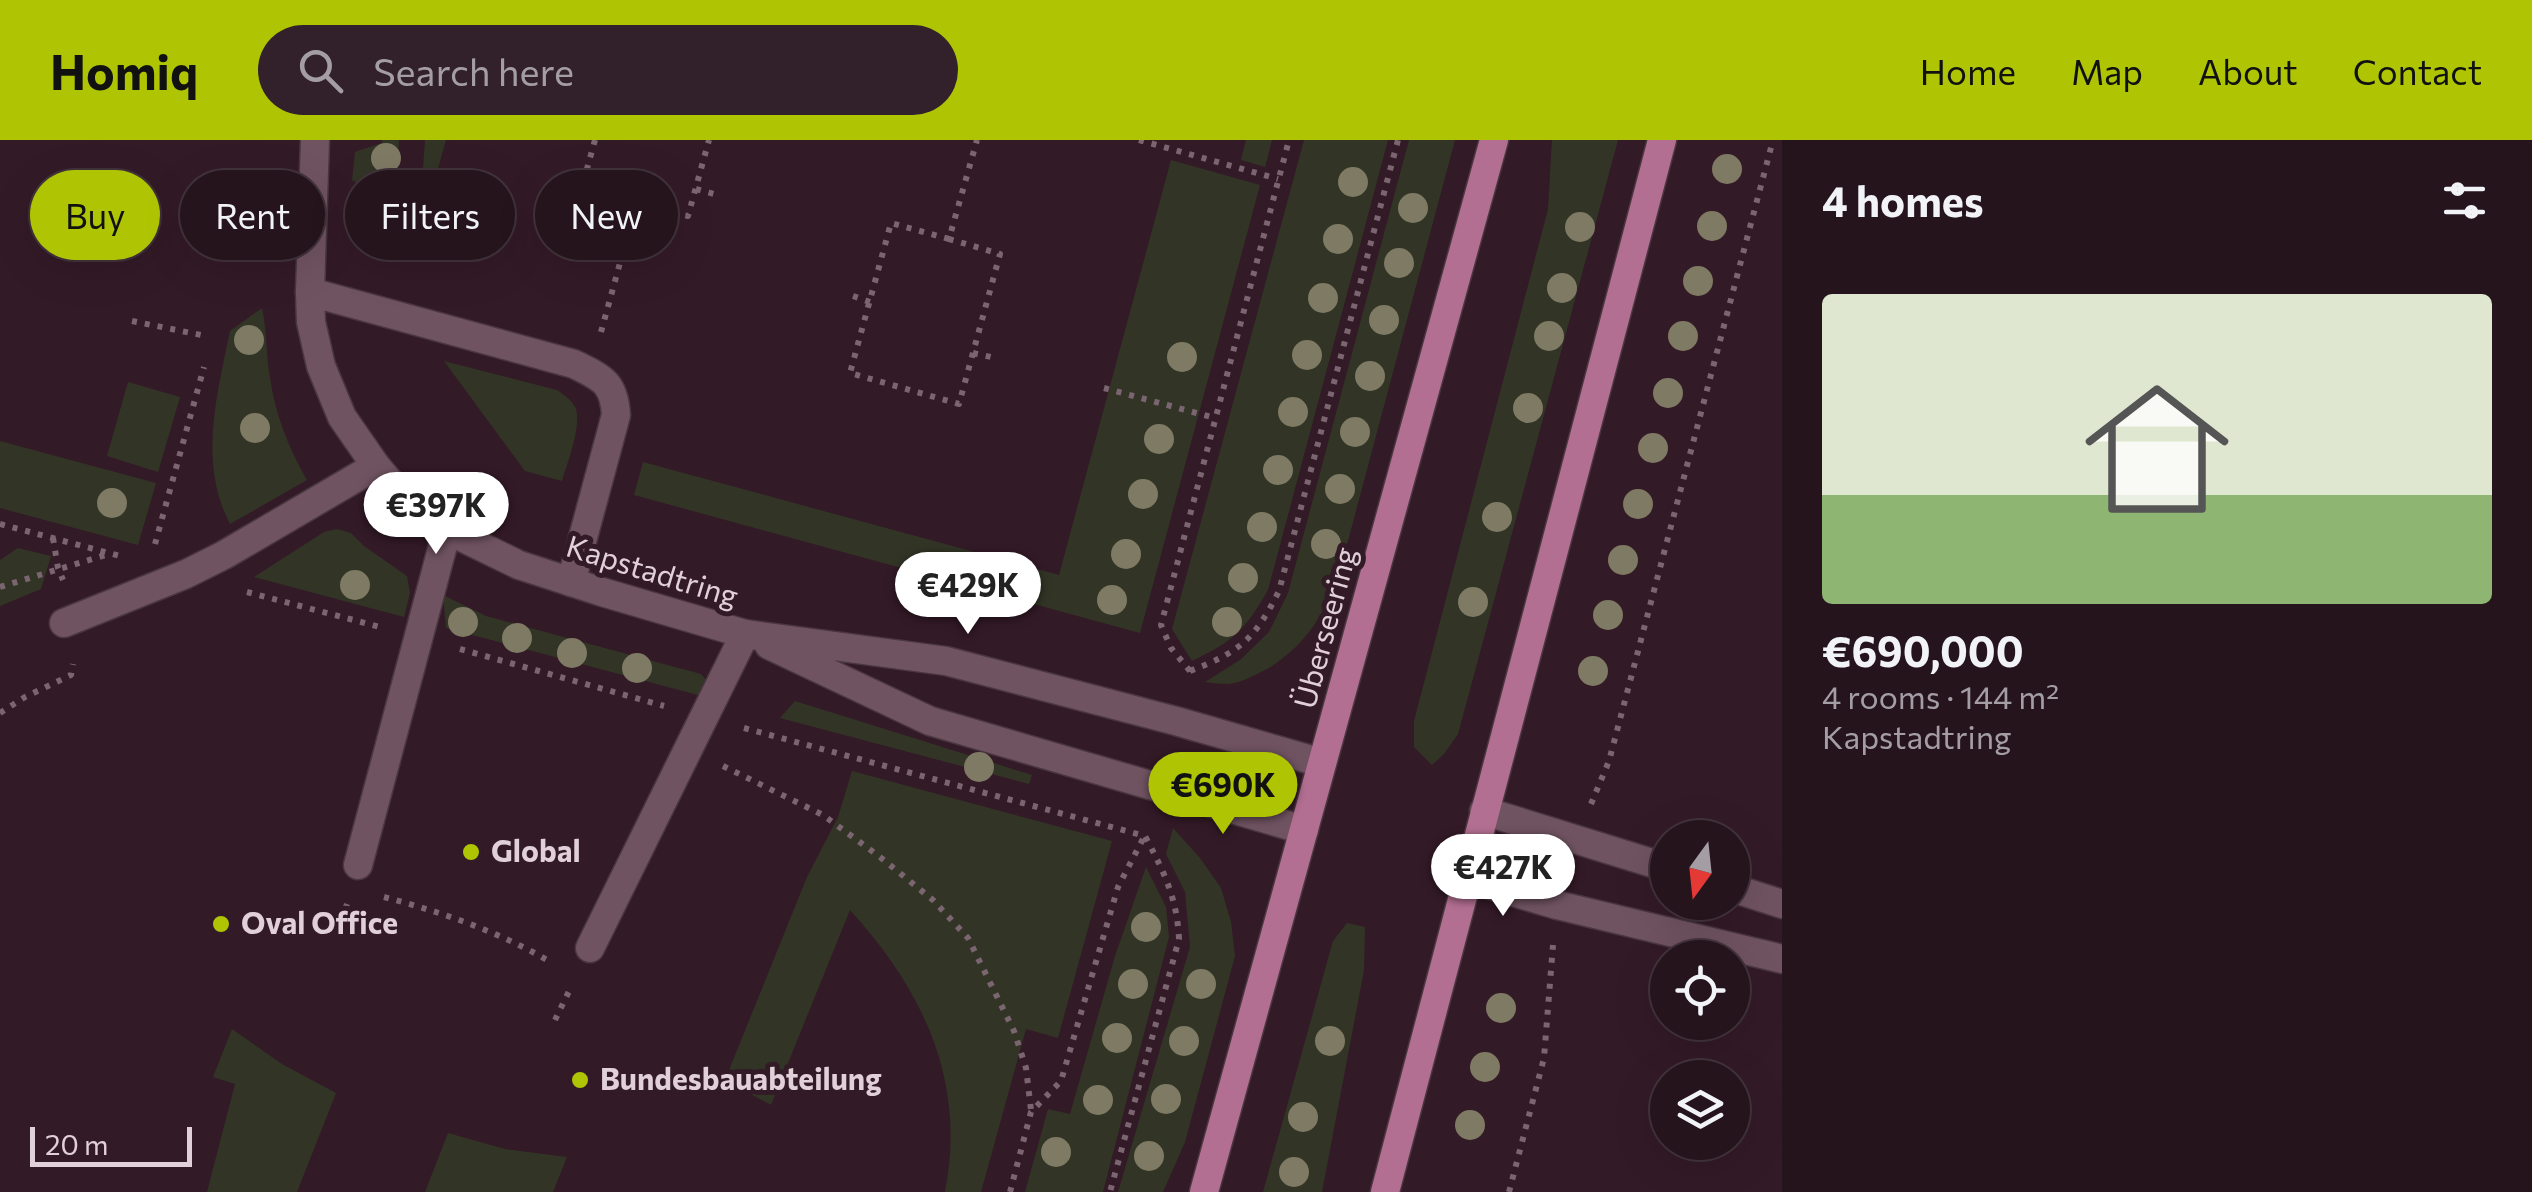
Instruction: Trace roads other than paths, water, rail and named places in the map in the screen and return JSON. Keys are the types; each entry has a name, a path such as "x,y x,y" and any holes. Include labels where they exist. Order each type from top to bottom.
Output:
{"main road":[{"name":"Überseering","path":"1204,1192 1494,140"},
{"path":"1385,1192 1662,140"}],"street":[{"name":"Kapstadtring","path":"316,140 310,292 311,322 322,366 342,418 376,466 406,501 446,530 519,564 745,634 930,721 1304,830"},
{"path":"310,292 574,364 606,382 615,397 616,415 571,582"},
{"path":"72,620 224,555 376,466"},
{"path":"358,864 446,530"},
{"name":"Kapstadtring","path":"745,634 946,661 1322,763"},
{"path":"590,948 745,634"},
{"path":"1484,811 1650,862"},
{"path":"1466,878 1557,905 1782,959"},
{"path":"1750,894 1782,904"}],"place":[{"name":"Global","path":"471,852"},
{"name":"Oval Office","path":"221,924"},
{"name":"Bundesbauabteilung","path":"580,1080"}]}
